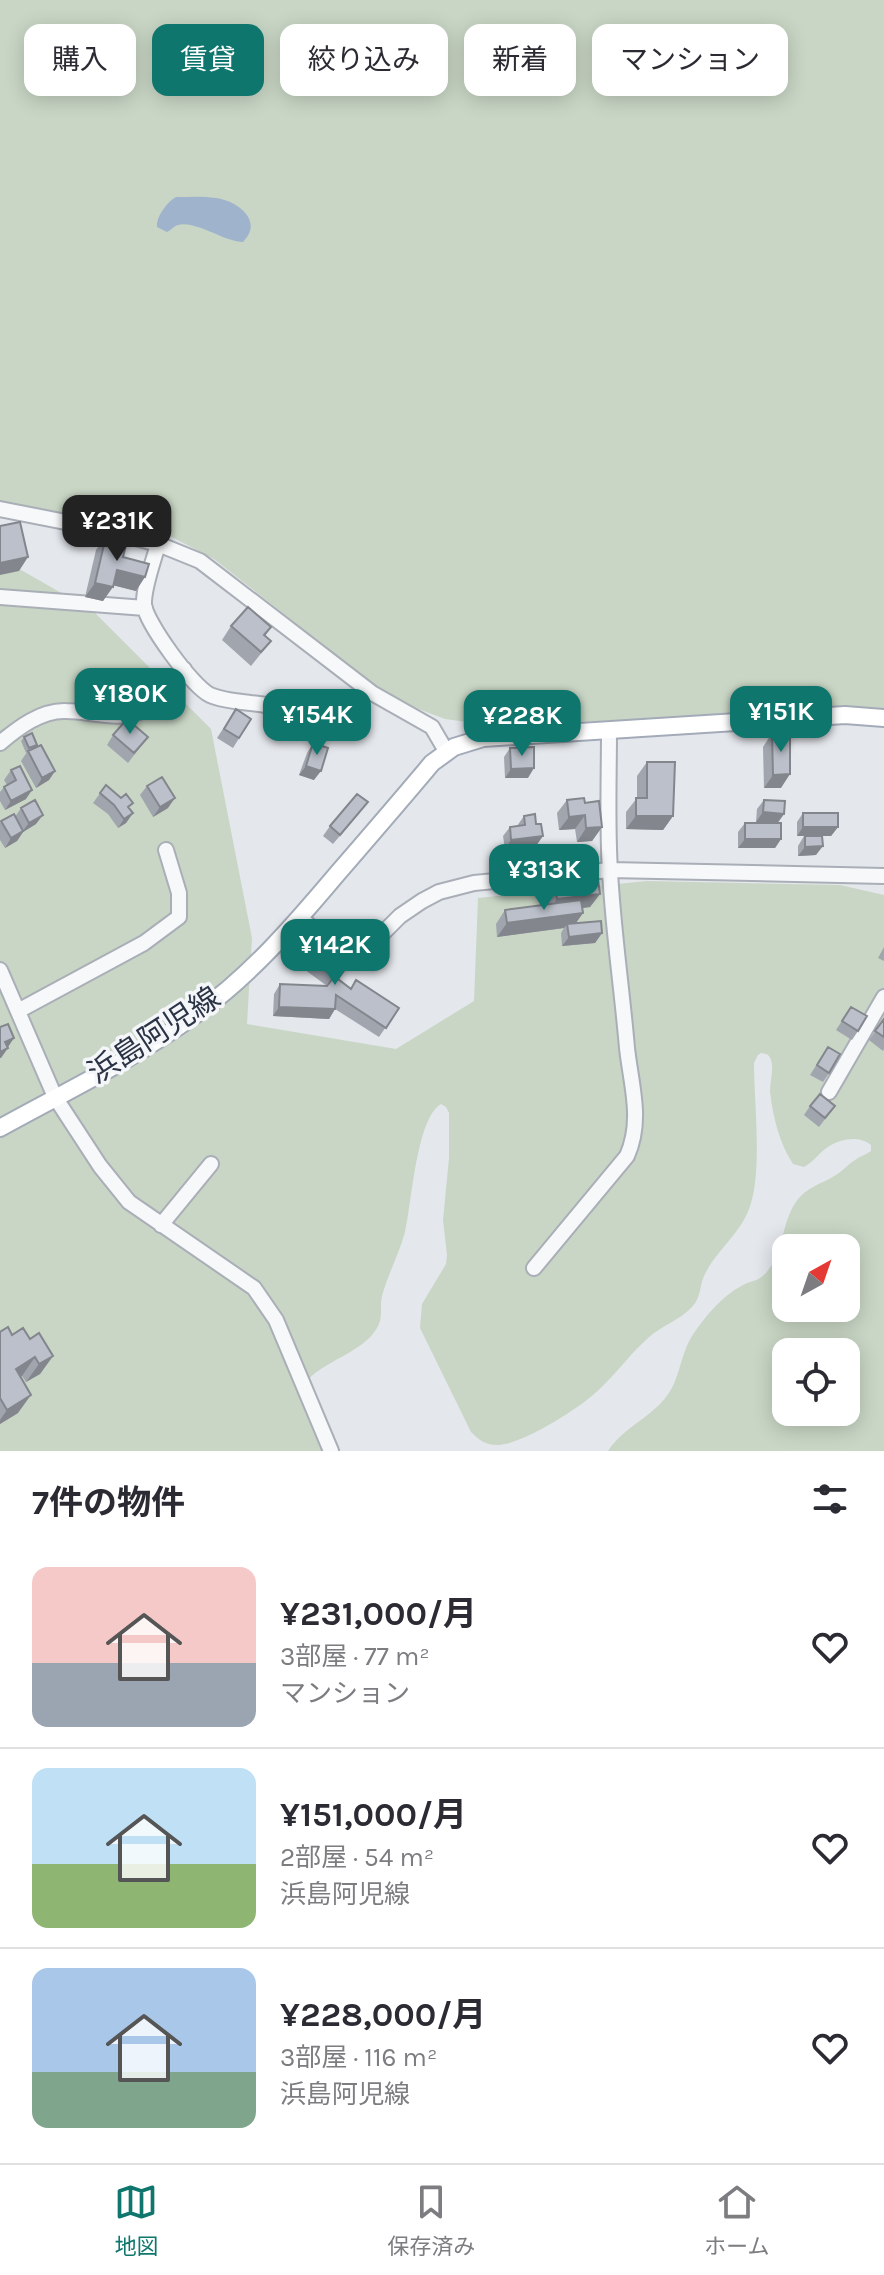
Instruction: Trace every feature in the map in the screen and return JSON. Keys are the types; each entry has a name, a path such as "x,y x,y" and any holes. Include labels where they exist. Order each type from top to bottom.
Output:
{"main road":[{"name":"浜島阿児線","path":"0,1128 157,1041 196,1014 257,962 300,918 432,763 446,751 463,743 483,738 845,715 884,718"}],"street":[{"path":"0,509 106,530 158,544 200,561 372,693 432,727 446,751"},
{"path":"158,544 144,596 153,627 200,688 221,698 266,705"},
{"path":"0,597 145,608"},
{"path":"0,743 22,725 56,711 116,717 145,710 184,669"},
{"path":"534,1268 627,1156 636,1126 610,870 609,730"},
{"path":"18,1011 144,943 179,917 179,893 166,850"},
{"path":"300,918 342,951 358,952 367,949 400,916 422,901 439,892 474,883 610,870 884,876"},
{"path":"0,970 55,1097 100,1166 129,1202 254,1288 266,1304 276,1320 331,1451"},
{"path":"829,1092 884,997"},
{"path":"161,1225 211,1164"}],"green space":[{"path":"0,0 884,0 884,712 862,708 497,726 445,719 392,699 214,559 168,535 0,501"},
{"path":"0,558 93,611 211,729 252,938 247,1024 396,1049 474,1001 478,898 647,881 840,885 884,895 884,1451 608,1451 666,1397 688,1343 708,1314 728,1295 758,1279 772,1265 772,1322 860,1322 860,1234 783,1234 791,1211 800,1197 871,1151 871,1145 857,1139 846,1140 827,1147 804,1167 793,1164 780,1138 773,1110 771,1060 761,1053 754,1063 757,1153 751,1203 742,1223 705,1274 695,1303 682,1316 648,1338 593,1395 533,1434 507,1444 485,1443 471,1432 420,1328 422,1304 446,1264 447,1255 443,1220 449,1158 449,1113 441,1104 426,1126 420,1143 405,1232 382,1296 380,1321 364,1343 315,1374 300,1394 323,1451 0,1451"}],"water":[{"path":"176,197 211,197 232,203 246,213 251,227 249,234 243,242 185,224 167,232 157,227 163,210"}],"building":[{"path":"20,522 28,557 0,563 0,526"},
{"path":"106,536 127,541 123,557 149,564 145,577 117,570 113,587 95,583"},
{"path":"248,607 271,627 264,635 271,641 261,652 231,626"},
{"path":"236,709 251,719 239,738 224,729"},
{"path":"127,719 148,737 134,753 113,735"},
{"path":"32,733 37,745 29,748 24,737"},
{"path":"772,733 790,733 790,774 773,775"},
{"path":"313,743 328,748 321,771 306,766"},
{"path":"41,745 55,771 42,778 28,751"},
{"path":"534,747 534,768 511,769 510,748"},
{"path":"647,762 675,762 673,816 636,816 636,798 647,798"},
{"path":"20,766 32,790 11,801 4,787 16,780 11,770"},
{"path":"162,777 175,798 160,807 147,786"},
{"path":"106,785 121,798 126,794 133,803 128,807 133,813 124,819 100,793"},
{"path":"357,794 368,802 340,835 330,826"},
{"path":"584,798 585,803 599,801 602,827 586,828 585,815 569,817 567,800"},
{"path":"35,800 43,815 29,823 21,808"},
{"path":"764,800 785,801 784,814 763,812"},
{"path":"803,813 838,813 838,827 803,827"},
{"path":"14,814 23,831 11,838 1,821"},
{"path":"535,814 536,824 541,824 543,836 511,840 510,827 525,825 524,816"},
{"path":"745,823 781,823 781,839 745,839"},
{"path":"805,836 822,836 823,846 805,847"},
{"path":"598,880 600,894 557,899 555,885"},
{"path":"581,900 583,913 507,923 505,910"},
{"path":"601,921 602,933 569,937 567,924"},
{"path":"313,933 351,961 338,979 351,989 356,980 399,1008 386,1028 336,995 335,1009 279,1007 280,984 327,986 334,977 299,951"},
{"path":"851,1007 867,1016 858,1031 842,1021"},
{"path":"884,1019 884,1037 875,1031"},
{"path":"8,1024 14,1038 5,1042 8,1048 0,1052 0,1027"},
{"path":"828,1047 840,1054 829,1073 817,1065"},
{"path":"820,1094 835,1106 825,1118 810,1106"},
{"path":"8,1327 12,1335 23,1328 30,1339 39,1333 53,1356 39,1364 35,1357 16,1369 31,1395 7,1410 0,1398 0,1332"}]}
